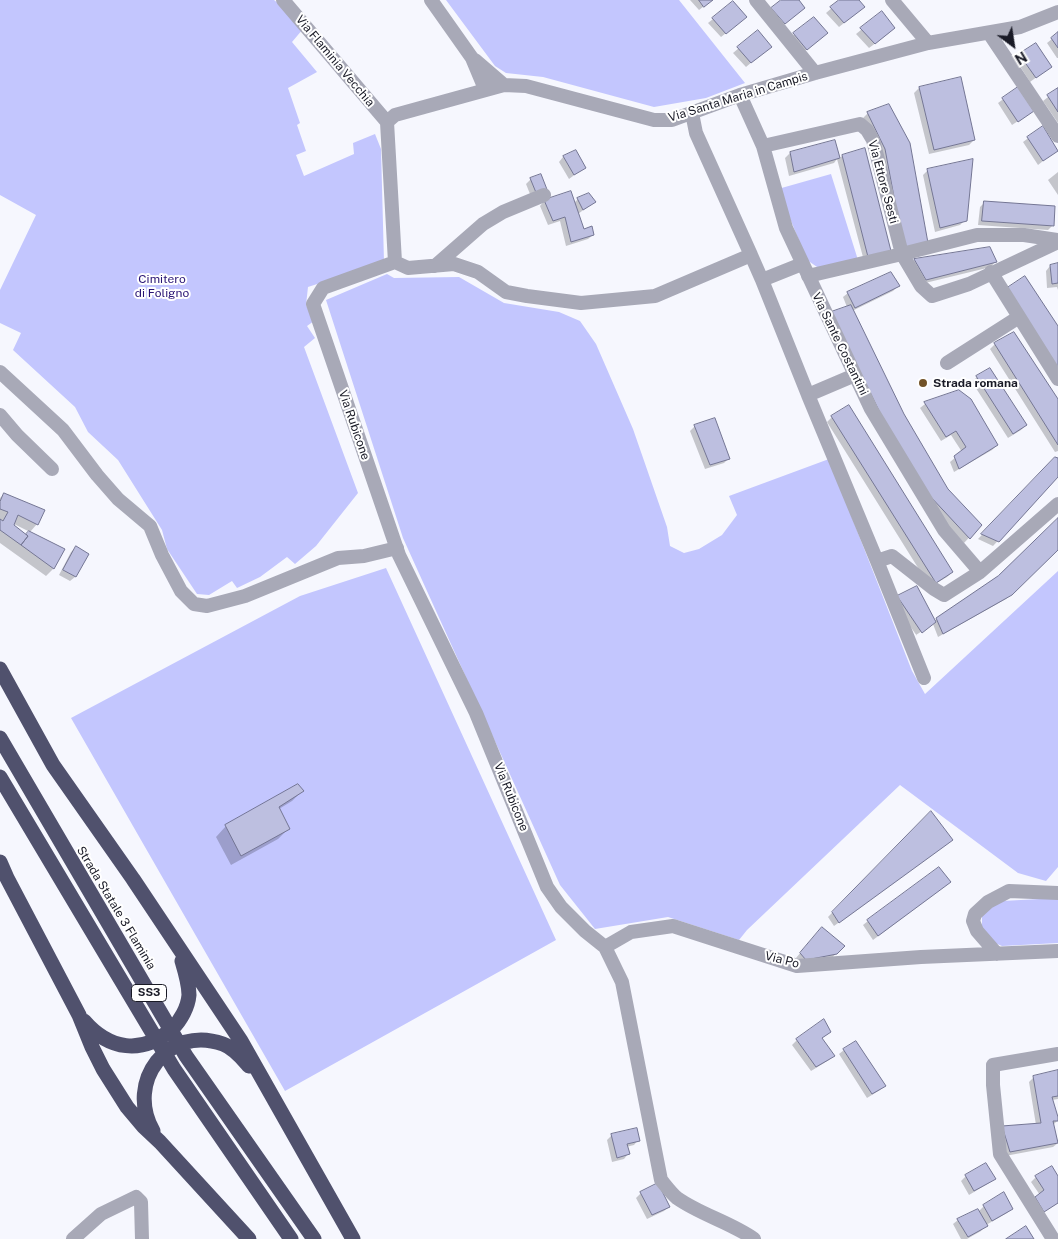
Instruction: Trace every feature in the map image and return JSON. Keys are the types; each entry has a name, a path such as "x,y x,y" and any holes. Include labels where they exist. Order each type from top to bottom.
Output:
{"highway":[{"path":"0,669 54,765 241,1041 353,1239"},
{"name":"Strada Statale 3 Flaminia","path":"0,738 186,1056 314,1239"},
{"name":"SS3","path":"0,777 174,1069 291,1239"},
{"path":"0,862 3,874 79,1015 92,1047 115,1089 143,1126 249,1239"},
{"path":"79,1015 96,1034 114,1042 137,1046 149,1044 163,1036 175,1026 182,1016 188,995 185,970 178,947"},
{"path":"160,1142 147,1120 143,1102 145,1086 154,1064 167,1052 185,1042 208,1040 233,1050 268,1088"}],"street":[{"name":"Via Flaminia Vecchia","path":"283,0 387,122"},
{"path":"431,0 472,58 485,89"},
{"path":"756,0 815,73"},
{"path":"892,0 928,43"},
{"name":"Via Santa Maria in Campis","path":"387,122 395,115 504,85 526,86 654,120 672,120 740,95 815,73 928,43 1020,27 1058,12"},
{"path":"989,33 1058,136"},
{"path":"472,58 504,85"},
{"name":"Via Sante Costantini","path":"740,95 763,146 786,228 871,409 944,530 980,572"},
{"path":"692,113 696,133 762,280 878,561 924,678"},
{"path":"387,122 395,262 408,268 454,264 478,272 506,292 582,303 655,296 750,255"},
{"name":"Via Ettore Sesti","path":"763,146 860,124 867,130 873,140 902,254"},
{"path":"435,266 483,224 503,212 544,195"},
{"path":"762,280 805,270 902,254 977,235 1024,235 1058,241"},
{"path":"902,254 921,286 932,296 969,284 1058,241"},
{"name":"Via Rubicone","path":"395,262 323,288 313,304 397,548 476,712 547,887 561,907 585,932 605,947 622,982 661,1180 675,1196 698,1211 742,1230 754,1239"},
{"path":"991,272 1058,379"},
{"path":"947,362 1019,317"},
{"path":"0,372 63,430 118,499 150,526 162,555 181,591 194,604 207,606 245,596 338,558 364,556 397,548"},
{"path":"808,395 855,375"},
{"path":"0,415 17,435 52,469"},
{"path":"878,561 892,556 944,595 980,572 1058,504"},
{"path":"997,954 977,931 973,921 974,914 988,902 1009,891 1058,893"},
{"name":"Via Po","path":"605,947 631,932 673,926 796,966 921,957 1058,951"},
{"path":"1053,1239 1000,1154 993,1085 993,1064 1058,1054"},
{"path":"73,1239 101,1214 136,1197 141,1202 142,1239"}],"green space":[{"name":"Cimitero di Foligno","path":"0,0 274,0 303,29 292,42 317,72 288,88 300,123 297,125 306,151 296,155 304,176 354,154 353,143 375,134 381,149 384,262 308,287 306,305 314,321 307,326 315,338 304,347 358,493 316,546 295,564 287,557 260,577 237,588 232,581 209,595 197,594 167,549 162,530 118,460 88,432 75,407 13,350 21,333 0,323 0,290 36,215 0,195"},
{"path":"446,0 679,0 745,83 706,98 654,107 543,77 506,73 495,66"},
{"path":"831,174 858,260 820,269 807,260 778,189"},
{"path":"387,274 394,278 459,277 504,303 559,312 580,321 596,344 633,429 667,527 670,546 684,553 699,549 722,535 737,515 729,496 829,459 912,671 925,694 1058,571 1058,867 1046,881 1018,873 900,785 747,930 739,940 668,917 595,929 560,885 403,538 326,300"},
{"path":"386,568 556,940 285,1091 71,718 300,596"},
{"path":"1058,898 1058,943 1002,946 988,940 982,929 982,915 986,908 1002,901"}],"building":[{"path":"699,0 713,0 704,7"},
{"path":"781,0 799,0 805,8 785,24 771,8"},
{"path":"839,0 859,0 865,7 844,23 830,7"},
{"path":"733,1 747,17 726,34 712,18"},
{"path":"882,11 895,28 875,44 860,28"},
{"path":"814,17 828,33 807,50 793,33"},
{"path":"758,30 772,47 751,63 737,47"},
{"path":"1058,32 1058,48 1051,38"},
{"path":"1036,43 1052,67 1036,78 1019,54"},
{"path":"961,77 975,140 934,150 919,87"},
{"path":"1018,87 1034,111 1018,122 1002,98"},
{"path":"1058,88 1058,112 1047,95"},
{"path":"889,104 910,143 928,243 904,250 885,149 867,112"},
{"path":"1043,126 1058,151 1043,161 1027,137"},
{"path":"835,140 840,158 794,172 790,152"},
{"path":"865,148 891,251 868,257 842,155"},
{"path":"576,150 586,168 574,175 563,156"},
{"path":"973,159 967,221 940,228 927,169"},
{"path":"541,174 548,192 537,195 530,178"},
{"path":"571,191 584,229 592,226 594,235 571,242 565,217 553,221 544,200"},
{"path":"589,193 596,202 583,210 577,198"},
{"path":"984,201 1055,206 1054,226 982,221"},
{"path":"990,247 997,262 926,280 914,259"},
{"path":"1058,263 1058,283 1052,284 1050,265"},
{"path":"891,272 900,286 855,308 847,292"},
{"path":"1025,276 1058,326 1058,368 1007,288"},
{"path":"851,305 904,414 948,489 982,525 970,539 929,495 883,419 831,312"},
{"path":"1014,332 1058,399 1058,445 994,343"},
{"path":"990,368 1027,425 1013,434 976,376"},
{"path":"959,390 971,399 998,445 959,469 954,456 966,447 956,431 946,437 924,402"},
{"path":"849,405 953,572 936,583 831,416"},
{"path":"715,418 730,459 710,465 694,425"},
{"path":"1055,457 1058,458 1058,477 999,542 981,534"},
{"path":"4,493 45,510 38,525 18,515 14,525 28,536 21,545 0,530 0,519 3,521 8,512 0,509 0,502"},
{"path":"1058,518 1058,550 1012,595 943,634 936,618 998,576"},
{"path":"29,531 65,549 54,569 21,545 28,536 26,534"},
{"path":"76,546 89,554 76,577 63,570"},
{"path":"917,586 936,622 922,633 897,596"},
{"path":"298,784 304,791 279,807 290,829 241,856 225,825"},
{"path":"931,811 953,840 839,923 832,912"},
{"path":"939,867 951,882 878,936 867,920"},
{"path":"822,927 845,946 837,954 806,960 800,953"},
{"path":"824,1019 831,1032 822,1038 835,1056 816,1067 796,1039"},
{"path":"856,1041 886,1086 872,1094 843,1049"},
{"path":"1058,1070 1058,1096 1052,1097 1058,1117 1058,1121 1053,1121 1058,1143 1010,1152 1002,1126 1041,1123 1033,1076"},
{"path":"637,1128 640,1141 627,1144 630,1154 617,1158 611,1134"},
{"path":"986,1163 996,1179 974,1191 965,1175"},
{"path":"1052,1166 1058,1176 1058,1203 1044,1212 1035,1197 1044,1190 1035,1176"},
{"path":"658,1183 670,1207 652,1215 640,1192"},
{"path":"1004,1192 1013,1209 992,1221 983,1205"},
{"path":"978,1209 988,1226 968,1237 957,1219"},
{"path":"1026,1226 1034,1239 1006,1239"}],"place":[{"name":"Strada romana","path":"923,383"}]}
